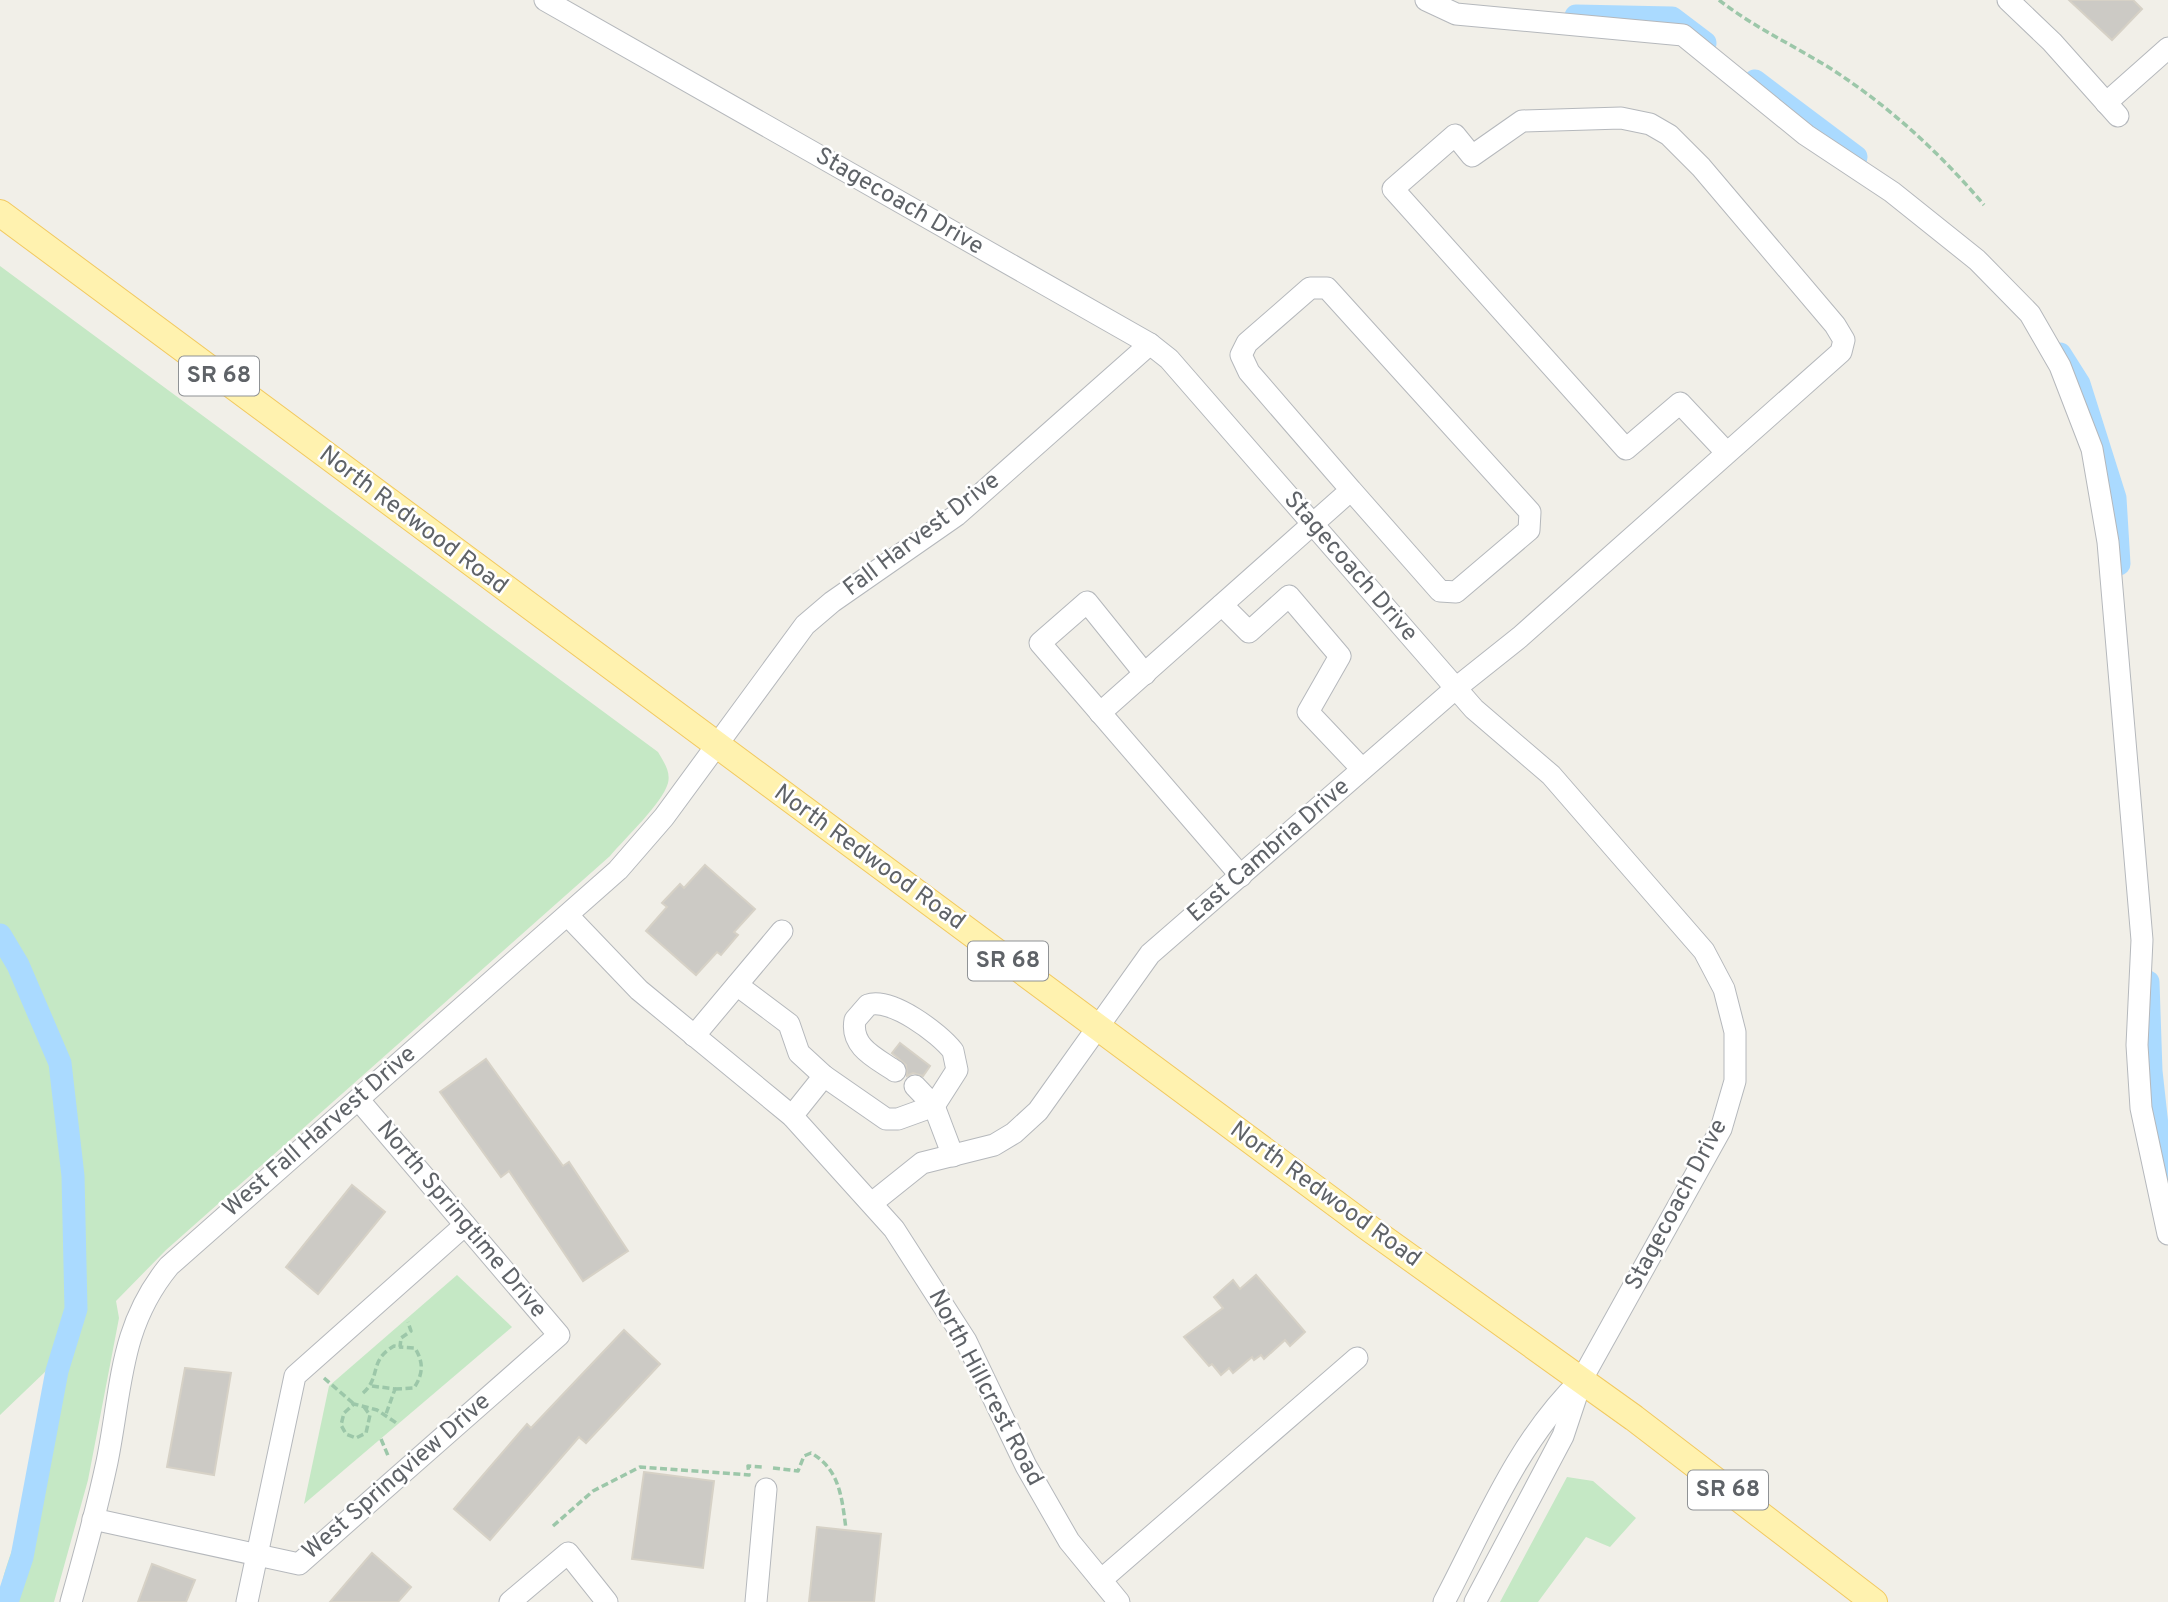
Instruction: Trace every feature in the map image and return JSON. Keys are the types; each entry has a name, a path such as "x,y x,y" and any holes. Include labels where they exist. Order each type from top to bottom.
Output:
{"main road":[{"name":"North Redwood Road","path":"0,213 1096,1027 1582,1379 1874,1602"}],"street":[{"name":"Stagecoach Drive","path":"545,0 1150,344 1169,359 1456,688 1490,724 1551,775 1690,933 1715,969 1724,989 1735,1032 1735,1081 1721,1129 1582,1379"},
{"path":"1426,0 1457,15 1683,35 1806,135 1892,192 1945,234 1977,260 2030,314 2060,366 2092,449 2108,542 2142,940 2137,1045 2141,1108 2168,1234"},
{"path":"2008,0 2052,42 2112,109 2168,48"},
{"name":"East Cambria Drive","path":"872,1203 922,1163 994,1145 1014,1133 1038,1111 1150,954 1456,688 1520,637 1841,352 1844,340 1817,304 1669,135 1650,124 1621,118 1522,121 1472,156 1455,135 1393,189 1626,449 1680,403 1727,453"},
{"path":"1326,288 1530,512 1529,530 1456,592 1440,592 1351,490 1249,372 1241,355 1247,343 1310,289 1326,288"},
{"name":"Fall Harvest Drive","path":"716,745 781,654 812,619 957,514 1150,344"},
{"path":"1100,713 1351,490"},
{"path":"1222,604 1249,632 1289,596 1332,646 1340,656 1308,712 1362,769"},
{"path":"1145,674 1087,602 1040,643 1241,876"},
{"name":"West Fall Harvest Drive","path":"71,1602 93,1519 127,1345 133,1324 154,1284 186,1249 618,870 664,817 716,745"},
{"name":"North Hillcrest Road","path":"572,920 639,990 792,1115 894,1229 966,1341 1026,1466 1069,1541 1119,1602"},
{"path":"694,1036 782,931"},
{"path":"737,985 789,1024 799,1054 824,1076 886,1119 898,1119 934,1107 957,1070 953,1051 897,1007 875,1002 857,1014 853,1028 855,1039 863,1049 895,1072"},
{"path":"792,1115 824,1076"},
{"path":"915,1086 934,1107 953,1156"},
{"name":"North Springtime Drive","path":"363,1105 559,1335"},
{"path":"247,1602 295,1376 465,1225"},
{"name":"West Springview Drive","path":"93,1519 299,1564 559,1335"},
{"path":"1101,1580 1357,1358"},
{"path":"1444,1602 1530,1440 1553,1408 1582,1379"},
{"path":"1475,1602 1563,1436 1582,1379"},
{"path":"756,1602 766,1489"},
{"path":"510,1602 568,1553 607,1602"}],"path":[{"path":"1719,0 1765,32 1832,69 1901,120 1941,156 1984,205"},
{"path":"400,1347 401,1338 411,1331 408,1322"},
{"path":"363,1393 372,1385 376,1377 376,1362 387,1350 415,1348 422,1359 421,1377 414,1388 395,1389 372,1385"},
{"path":"316,1374 354,1404 386,1415 398,1424"},
{"path":"386,1415 395,1389"},
{"path":"354,1404 344,1413 341,1425 346,1434 356,1438 366,1433 370,1426 370,1415 364,1407"},
{"path":"381,1439 389,1458"},
{"path":"552,1526 593,1491 640,1467"}],"green space":[{"path":"0,266 658,752 666,766 669,779 659,801 610,856 166,1250 116,1301 119,1318 88,1480 54,1602 0,1602 2,1582 29,1486 47,1370 0,1415"},
{"path":"457,1275 512,1327 304,1504 329,1386"},
{"path":"1567,1477 1593,1481 1636,1518 1610,1547 1586,1537 1538,1602 1500,1602"}],"building":[{"path":"2069,0 2133,0 2142,9 2112,40"},
{"path":"705,865 755,909 734,932 738,935 721,955 717,952 696,975 646,931 667,907 662,903 680,884 684,888"},
{"path":"900,1043 930,1066 923,1076 913,1073 907,1076 906,1065 892,1053"},
{"path":"486,1059 563,1166 569,1162 628,1251 583,1281 509,1171 501,1177 440,1092"},
{"path":"352,1185 385,1212 318,1294 286,1267"},
{"path":"1256,1275 1305,1332 1290,1346 1285,1340 1264,1359 1261,1355 1254,1360 1252,1357 1233,1373 1229,1368 1221,1375 1212,1364 1209,1366 1184,1337 1223,1308 1214,1297 1233,1280 1240,1289"},
{"path":"624,1330 660,1364 586,1443 579,1437 490,1540 454,1509 527,1424 531,1428"},
{"path":"185,1368 231,1373 214,1475 167,1467"},
{"path":"644,1472 714,1481 703,1568 632,1559"},
{"path":"817,1527 881,1534 874,1602 809,1602"},
{"path":"372,1553 411,1587 398,1602 330,1602"},
{"path":"152,1564 195,1580 186,1602 138,1602"}],"waterway":[{"path":"1576,16 1672,18 1705,43"},
{"path":"1755,81 1856,157"},
{"path":"2060,354 2079,384 2115,498 2119,564"},
{"path":"0,935 18,965 60,1063 73,1176 76,1309 57,1371 22,1557 7,1602"},
{"path":"2148,982 2151,1071 2162,1171"}]}
